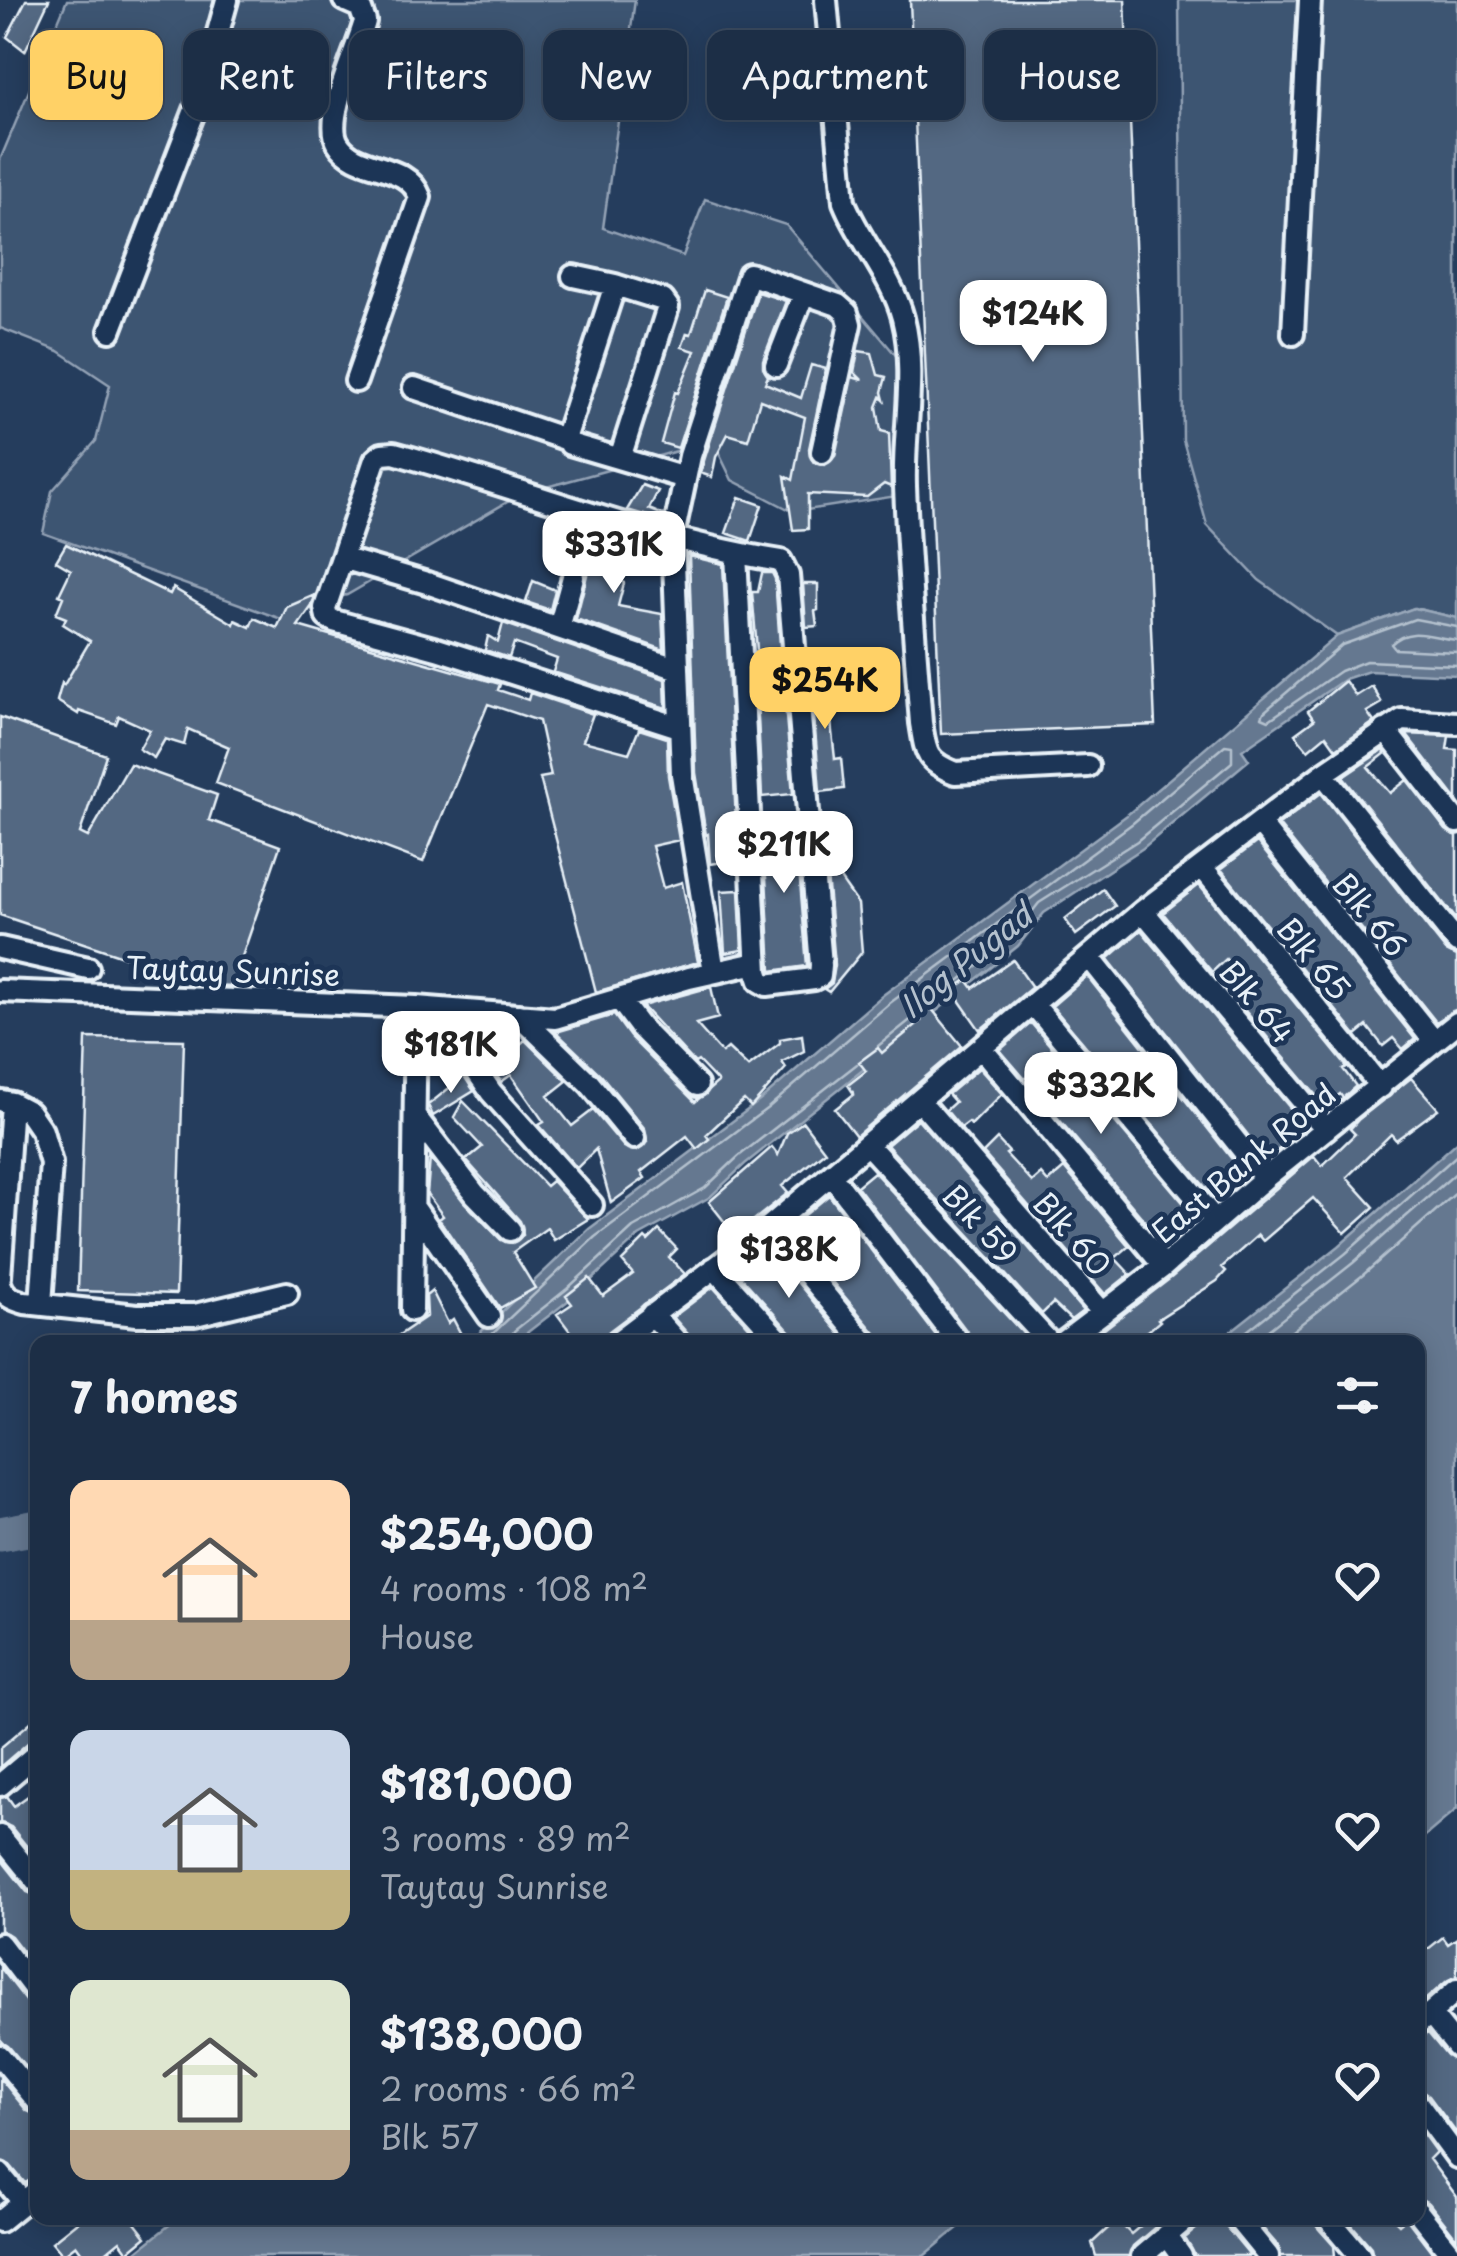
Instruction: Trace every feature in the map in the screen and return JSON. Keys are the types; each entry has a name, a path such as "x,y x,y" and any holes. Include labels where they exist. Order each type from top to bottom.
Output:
{"street":[{"path":"110,331 200,97 226,0"},
{"path":"344,0 360,7 365,22 336,111 337,142 349,154 408,178 420,197 356,381"},
{"path":"826,0 844,202 854,228 895,294 904,322 910,394 904,481 920,723 927,755 937,766 955,774 1088,766"},
{"path":"1292,334 1310,0"},
{"path":"714,972 682,774 673,536 685,478 746,277 752,274 838,305 847,313 850,324 822,452"},
{"path":"573,276 616,285 663,300 668,306 620,458"},
{"path":"616,285 566,436 570,444 685,478"},
{"path":"776,365 804,293"},
{"path":"414,388 568,440"},
{"path":"679,726 334,620 325,608 375,460 394,452 555,505 736,554 781,561 788,575 821,971 814,979 767,986 760,981 756,963 736,554"},
{"path":"342,558 678,669"},
{"path":"559,628 573,577"},
{"path":"626,1335 769,1228 1143,911 1261,825 1323,774 1406,719 1457,723"},
{"path":"1384,730 1457,822"},
{"path":"1323,774 1457,942"},
{"name":"Blk 66","path":"1261,825 1434,1040"},
{"name":"Blk 65","path":"1202,867 1381,1087"},
{"name":"Blk 64","path":"1143,911 1326,1128"},
{"path":"0,948 88,968"},
{"path":"1090,958 1265,1178"},
{"name":"Taytay Sunrise","path":"0,991 425,1008 554,1018 756,963"},
{"path":"619,999 640,1028 697,1085"},
{"path":"1033,1004 1215,1220"},
{"path":"412,1310 416,1117 425,1008"},
{"path":"425,1008 491,1092 592,1206"},
{"path":"519,1015 590,1084 634,1138"},
{"name":"East Bank Road","path":"1073,1335 1164,1266 1265,1178 1457,1023"},
{"path":"982,1049 1164,1266"},
{"path":"41,1304 52,1163 42,1130 28,1112 6,1101 0,1280 10,1299 41,1304 137,1314 195,1315 287,1293"},
{"name":"Blk 60","path":"920,1101 1103,1313"},
{"path":"416,1117 476,1194 510,1230"},
{"name":"Blk 59","path":"868,1145 1043,1335"},
{"path":"831,1176 953,1335"},
{"path":"415,1208 489,1316"},
{"path":"769,1228 858,1335"},
{"path":"714,1268 776,1335"},
{"path":"652,1314 671,1335"},
{"path":"0,1784 30,1763"},
{"path":"0,1836 30,1873"},
{"path":"0,1944 30,1983"},
{"path":"1425,2017 1457,1990"},
{"path":"1425,2019 1457,2048"},
{"path":"0,2056 30,2092"},
{"path":"1425,2114 1457,2157"},
{"path":"0,2174 30,2196 0,2221"},
{"path":"1425,2221 1453,2256"},
{"path":"1142,2256 1179,2225"},
{"path":"1243,2225 1268,2256"},
{"path":"1334,2225 1360,2256"},
{"path":"1166,2236 1181,2256"}],"shaded area":[{"path":"67,0 635,0 631,30 543,30 543,120 618,120 603,228 683,256 705,199 786,225 904,365 897,496 794,512 732,480 713,441 521,494 347,595 290,608 284,620 43,533 52,491 96,441 110,385 59,351 0,328 0,160 30,88 30,120 163,120 163,30 54,30"},
{"path":"1179,0 1457,0 1457,618 1414,608 1337,636 1259,580 1207,525 1183,440"}],"water":[{"path":"1414,608 1457,618 1457,675 1369,671 1345,679 1242,750 1249,760 1143,848 1044,913 1018,946 745,1164 710,1197 639,1236 573,1297 524,1335 477,1335 589,1229 762,1099 883,995 1127,815 1337,636"},
{"path":"1457,1142 1457,1809 1425,1836 1425,1335 1226,1335 1339,1246"},
{"path":"169,2225 962,2225 924,2256 131,2256"}],"building":[{"path":"26,0 49,0 35,30 30,30 25,51 7,37"},
{"path":"910,0 1125,0 1126,30 984,30 984,120 1130,120 1155,725 941,734 915,120 964,120 964,30 911,30"},
{"path":"705,290 727,297 678,448 661,443 675,392 678,393 695,351 682,347 687,333 691,334"},
{"path":"758,292 786,301 763,360 768,376 765,383 801,398 811,365 826,369 809,449 814,463 825,465 835,456 852,377 862,380 854,372 858,351 872,353 878,375 886,377 884,400 881,397 877,407 881,431 889,433 891,487 884,484 867,497 808,494 808,529 793,530 785,476 793,480 805,417 760,400 748,440 728,434 716,457 712,477 700,473"},
{"path":"642,485 658,491 649,509 663,515 662,520 627,510"},
{"path":"739,497 762,505 750,541 726,533"},
{"path":"605,532 628,539 613,577 624,583 618,606 662,614 664,650 576,619 589,567 582,564 592,538"},
{"path":"66,544 170,594 173,588 234,624 235,620 250,627 254,618 277,628 287,607 315,595 298,626 500,684 498,690 528,700 530,693 593,714 583,741 629,753 639,729 667,738 668,776 679,840 652,846 663,888 682,882 698,962 596,992 540,778 551,776 539,721 488,704 423,862 216,783 229,747 188,729 184,745 165,739 154,758 139,749 150,730 119,716 116,724 79,711 78,714 57,701 62,683 90,641 63,624 66,618 56,614 63,597 59,595 71,570 56,561"},
{"path":"689,556 723,564 738,860 710,864 696,773"},
{"path":"762,573 772,573 775,579 781,658 758,661 752,592 758,592"},
{"path":"533,581 555,590 550,610 526,602"},
{"path":"803,584 818,584 817,626 806,627"},
{"path":"503,623 665,679 666,708 553,672 557,659 514,643 509,658 485,650 488,636 498,642"},
{"path":"810,666 828,666 835,759 841,758 844,789 820,792"},
{"path":"765,676 768,706 785,705 793,794 762,797 756,677"},
{"path":"1345,681 1356,696 1372,686 1382,703 1367,712 1374,722 1336,749 1326,735 1308,750 1295,734 1314,720 1308,711"},
{"path":"0,717 106,755 80,833 88,837 130,764 217,795 209,820 280,846 232,986 209,985 0,915"},
{"path":"1406,734 1449,736 1447,749 1457,750 1457,800"},
{"path":"1383,750 1386,753 1368,767 1390,793 1407,780 1446,830 1457,836 1457,920 1343,777"},
{"path":"1321,793 1446,951 1457,956 1457,1009 1436,1022 1279,825"},
{"path":"822,819 840,819 841,834 845,834 841,880 858,904 862,952 829,992 824,989 832,983 835,965"},
{"path":"795,820 807,966 771,971 763,821"},
{"path":"1257,842 1415,1039 1403,1049 1393,1038 1383,1046 1367,1026 1356,1035 1221,869"},
{"path":"1199,885 1347,1067 1343,1069 1356,1086 1343,1098 1340,1094 1325,1106 1236,1000 1250,988 1226,959 1212,972 1163,913"},
{"path":"1103,889 1115,906 1076,935 1065,919"},
{"path":"739,890 742,950 725,953 721,891"},
{"path":"1141,930 1306,1127 1267,1159 1108,959"},
{"path":"1013,960 1032,987 980,1030 952,990 967,980 973,988"},
{"path":"1087,976 1239,1168 1234,1162 1219,1191 1224,1196 1217,1201 1052,1006"},
{"path":"711,987 718,1018 696,1024 722,1053 728,1048 748,1067 780,1043 780,1039 802,1035 804,1051 782,1062 786,1068 751,1107 744,1100 706,1135 709,1139 697,1149 687,1136 641,1172 645,1178 611,1203 596,1149 577,1168 539,1125 544,1122 511,1075 501,1082 479,1050 493,1040 501,1051 512,1040 518,1046 525,1040 567,1081 548,1096 572,1126 593,1110 624,1147 637,1151 647,1142 645,1129 601,1075 556,1032 614,1015 630,1037 695,1102 718,1082 642,1006"},
{"path":"931,1008 962,1046 856,1136 835,1109 854,1094 848,1085 866,1071 859,1062 878,1048 882,1053"},
{"path":"1031,1023 1197,1219 1166,1246 1041,1098 1055,1083 1040,1067 1025,1079 1000,1050"},
{"path":"86,1038 184,1040 176,1294 78,1291"},
{"path":"979,1068 1002,1094 971,1125 969,1122 961,1128 946,1110 955,1102 948,1094"},
{"path":"464,1076 474,1091 433,1116 428,1105"},
{"path":"1411,1078 1438,1109 1396,1140 1391,1134 1347,1177 1374,1207 1345,1233 1313,1198 1263,1241 1258,1235 1222,1267 1226,1271 1217,1281 1158,1319 1143,1335 1097,1335 1172,1277 1314,1156 1322,1166 1355,1134 1350,1129"},
{"path":"463,1101 546,1186 552,1181 588,1219 554,1240 547,1228 513,1252 535,1288 500,1308 439,1219 443,1216 427,1194 430,1158 464,1202 501,1240 512,1243 523,1235 520,1221 466,1160 482,1147 454,1117"},
{"path":"918,1119 1083,1311 1071,1320 1053,1303 1042,1314 887,1145"},
{"path":"803,1122 825,1151 782,1186 788,1193 735,1235 709,1202 772,1147 778,1155 787,1133"},
{"path":"997,1139 1032,1182 1041,1174 1048,1182 1064,1168 1129,1246 1115,1258 1130,1274 1105,1294 983,1153"},
{"path":"874,1172 1025,1335 969,1335 857,1186"},
{"path":"829,1195 936,1335 875,1335 788,1229"},
{"path":"659,1230 677,1249 669,1257 685,1274 607,1335 573,1335 557,1314 572,1304 566,1296 589,1278 603,1296 633,1274 622,1261 645,1238 648,1241"},
{"path":"772,1252 841,1335 792,1335 735,1270 751,1258 758,1266"},
{"path":"713,1287 757,1335 688,1335 673,1317"},
{"path":"432,1291 448,1323 453,1319 461,1335 399,1335 427,1316 426,1296"},
{"path":"30,1723 30,1742 0,1767 0,1748"},
{"path":"30,1795 30,1850 11,1827 0,1823 0,1798 7,1796 14,1806"},
{"path":"0,1858 30,1893 30,1961 11,1936 0,1930"},
{"path":"1443,1937 1448,1944 1457,1938 1457,1977 1425,2000 1425,1951"},
{"path":"0,1967 30,2003 30,2071 0,2039"},
{"path":"1425,2034 1447,2056 1457,2060 1457,2134 1425,2094"},
{"path":"0,2078 30,2112 30,2180 25,2183 10,2165 0,2161"},
{"path":"1425,2137 1436,2152 1429,2159 1457,2197 1457,2239 1425,2201"},
{"path":"73,2225 137,2225 146,2237 128,2252 120,2241 102,2256 84,2256 76,2245 63,2255 52,2242"},
{"path":"1112,2225 1122,2225 1131,2234 1142,2225 1158,2225 1133,2246 1129,2256 1096,2256 1092,2243"},
{"path":"1226,2225 1250,2256 1195,2256 1185,2238 1197,2228"},
{"path":"1260,2225 1317,2225 1334,2246 1335,2256 1281,2256 1279,2247"},
{"path":"1352,2225 1411,2225 1435,2256 1373,2256 1371,2247"}],"waterway":[{"name":"Ilog Pugad","path":"0,1534 30,1528"}]}
